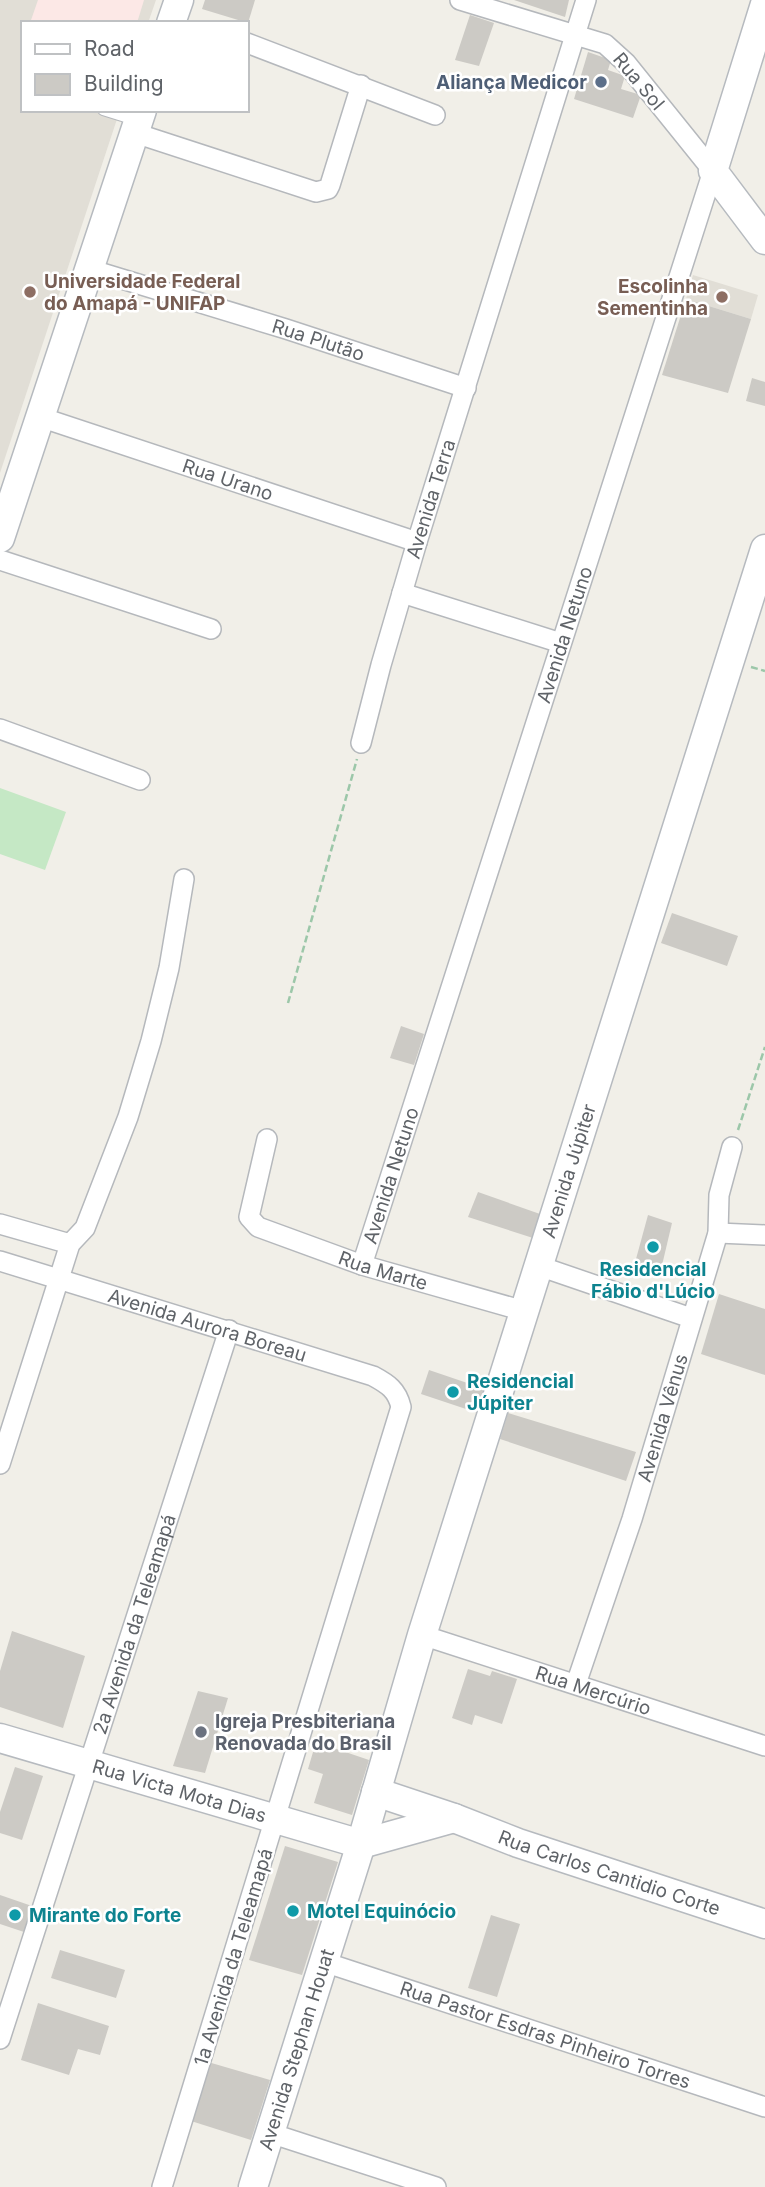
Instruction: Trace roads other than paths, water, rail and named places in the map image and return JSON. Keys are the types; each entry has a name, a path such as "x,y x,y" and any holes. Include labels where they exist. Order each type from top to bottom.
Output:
{"street":[{"name":"Rua Sol","path":"460,0 598,41 613,49 713,171 765,240"},
{"name":"Avenida Terra","path":"361,743 417,542 586,0"},
{"name":"Avenida Netuno","path":"362,1265 765,4"},
{"path":"248,43 435,115"},
{"path":"0,538 138,122 316,192 325,191 330,186 361,85"},
{"name":"Rua Plutão","path":"89,270 286,329 466,388"},
{"name":"Rua Urano","path":"40,417 417,542"},
{"name":"Avenida Júpiter","path":"376,1792 422,1634 524,1311 760,583 765,549"},
{"path":"0,560 211,629"},
{"path":"402,593 561,643"},
{"path":"0,729 140,780"},
{"path":"0,1464 70,1244 85,1228 128,1117 169,968 184,879"},
{"name":"Rua Marte","path":"267,1139 249,1217 263,1230 362,1265 524,1311"},
{"name":"Avenida Vênus","path":"576,1684 632,1519 718,1233 719,1195 732,1147"},
{"path":"0,1224 70,1244"},
{"path":"718,1233 765,1235"},
{"name":"Avenida Aurora Boreau","path":"0,1261 373,1376 393,1389 398,1395 401,1407"},
{"path":"539,1266 691,1318"},
{"name":"2a Avenida da Teleamapá","path":"0,2039 229,1330"},
{"name":"1a Avenida da Teleamapá","path":"162,2187 401,1407"},
{"name":"Rua Mercúrio","path":"422,1634 765,1746"},
{"name":"Rua Victa Mota Dias","path":"0,1738 361,1844"},
{"name":"Rua Carlos Cantidio Corte","path":"376,1792 518,1843 765,1924"},
{"name":"Avenida Stephan Houat","path":"253,2187 376,1792"},
{"path":"361,1844 454,1818"},
{"name":"Rua Pastor Esdras Pinheiro Torres","path":"324,1962 765,2107"},
{"path":"270,2133 436,2187"}],"lane":[{"path":"109,112 138,122"}],"place":[{"name":"Aliança Medicor","path":"601,82"},
{"name":"Universidade Federal do Amapá - UNIFAP","path":"30,292"},
{"name":"Escolinha Sementinha","path":"722,297"},
{"name":"Residencial Fábio d'Lúcio","path":"653,1247"},
{"name":"Residencial Júpiter","path":"453,1392"},
{"name":"Igreja Presbiteriana Renovada do Brasil","path":"201,1732"},
{"name":"Motel Equinócio","path":"293,1911"},
{"name":"Mirante do Forte","path":"15,1915"}]}
